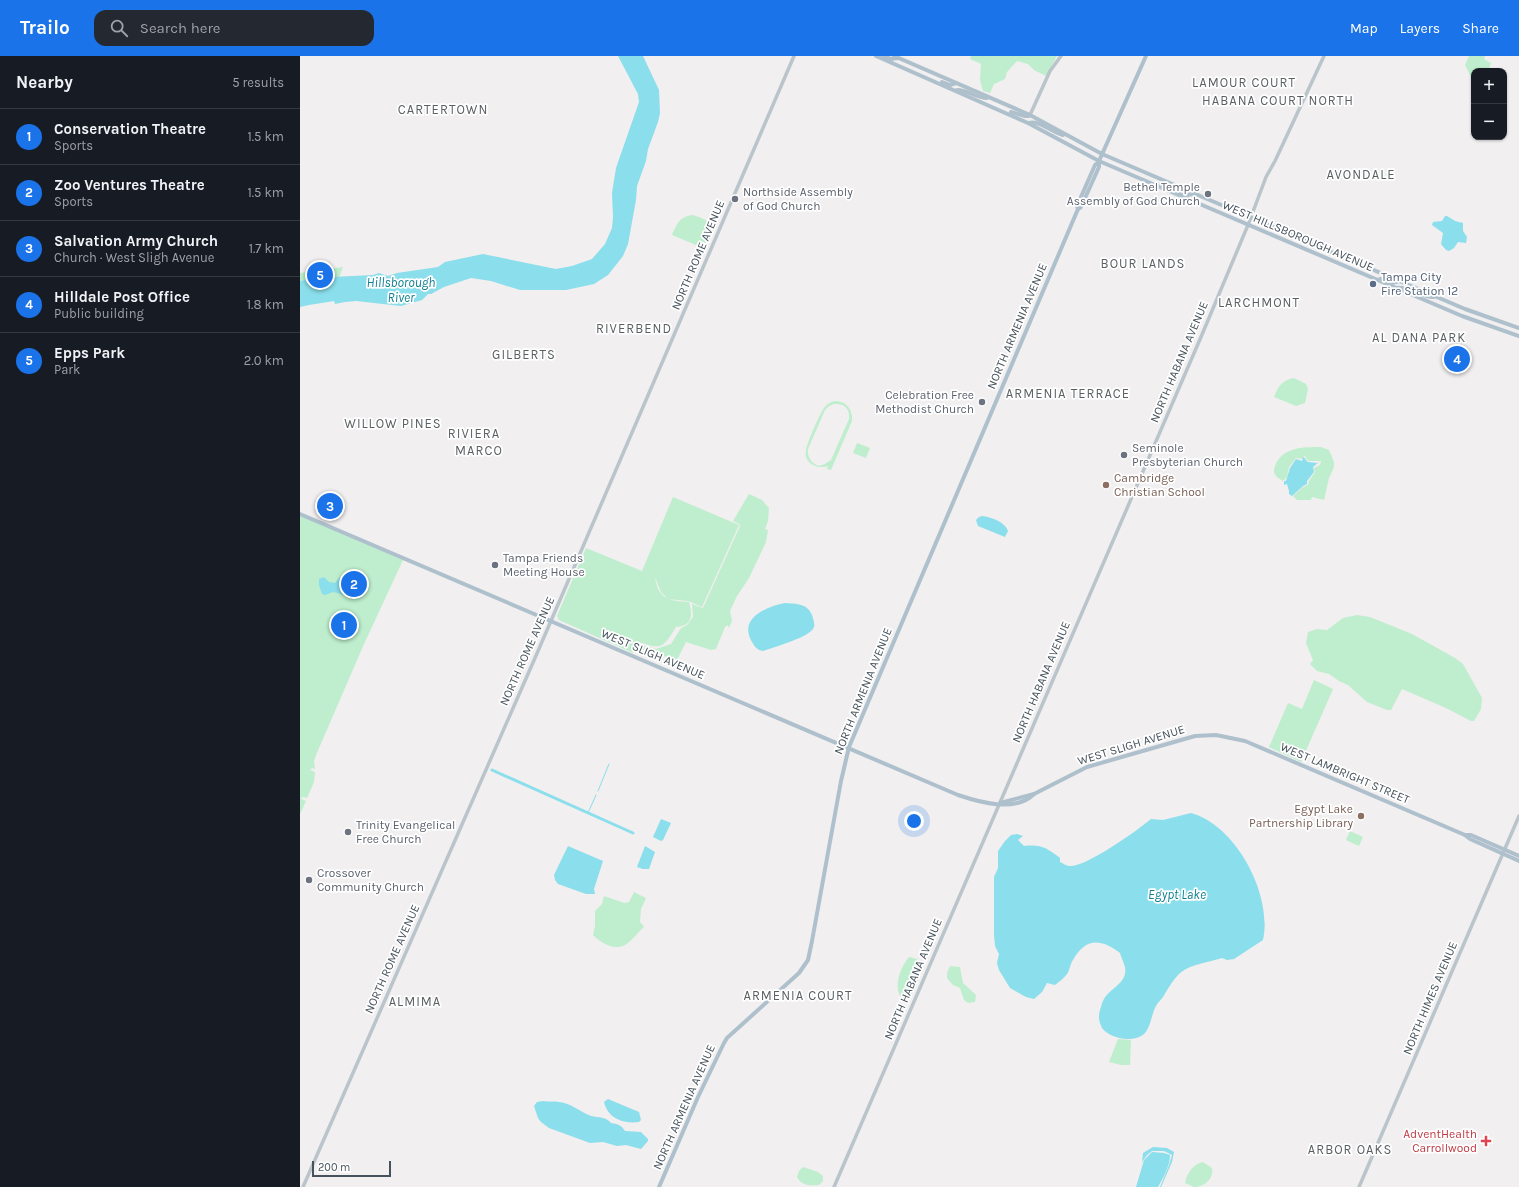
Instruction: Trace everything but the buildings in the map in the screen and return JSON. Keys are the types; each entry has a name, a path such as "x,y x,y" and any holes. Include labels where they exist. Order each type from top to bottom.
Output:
{"main road":[{"name":"WEST HILLSBOROUGH AVENUE","path":"876,56 1028,123 1099,162 1474,321 1519,336"},
{"name":"WEST HILLSBOROUGH AVENUE","path":"884,56 891,59 896,57 1030,115 1102,154 1251,218 1436,297 1478,314 1519,328"},
{"name":"NORTH ARMENIA AVENUE","path":"659,1187 698,1097 724,1043 795,978 808,960 848,747 1078,209 1095,165 1099,162 1146,56"},
{"path":"930,80 934,79 950,85 956,83"},
{"path":"955,90 962,90 981,98 988,98"},
{"path":"990,106 996,106 1018,115 1030,115"},
{"path":"1028,123 1039,123 1056,133 1067,136"},
{"path":"1149,183 1162,185 1187,195 1195,194"},
{"path":"1356,271 1360,270 1392,283 1399,281"},
{"path":"1396,288 1401,287 1413,290 1427,297 1436,297"},
{"name":"WEST SLIGH AVENUE","path":"300,514 958,795 976,801 1008,805 1018,803 1087,767 1195,736 1216,735"},
{"name":"WEST LAMBRIGHT STREET","path":"1216,735 1245,741 1465,835 1471,835 1519,860"},
{"name":"WEST LAMBRIGHT STREET","path":"1504,852 1519,856"}],"street":[{"name":"NORTH ROME AVENUE","path":"303,1187 551,622 794,56"},
{"path":"1030,115 1050,71 1061,56"},
{"name":"NORTH HABANA AVENUE","path":"834,1187 1248,225 1264,184 1267,182 1269,174 1324,56"},
{"name":"NORTH HIMES AVENUE","path":"1359,1187 1519,816"}],"green space":[{"path":"971,56 1057,56 1046,76 1034,70 1028,64 1017,61 1007,72 1005,79 994,84 990,93 983,91 980,80 981,64 970,59"},
{"path":"1469,56 1485,56 1484,59 1491,63 1489,68 1471,68 1471,77 1465,65"},
{"path":"692,215 714,224 703,248 672,235 681,219"},
{"path":"343,267 339,278 300,282 300,273"},
{"path":"1294,378 1306,384 1308,389 1305,403 1296,406 1274,397 1283,382"},
{"path":"835,401 846,404 850,410 852,421 831,470 827,469 828,466 820,467 809,462 806,455 806,450 814,428 824,408 826,405","holes":["838,404 846,407 849,412 849,419 831,460 819,466 810,459 808,449 825,410 829,406"]},
{"path":"857,443 870,448 866,458 853,453"},
{"path":"1321,447 1329,450 1334,462 1334,467 1329,478 1324,500 1312,497 1311,500 1297,500 1293,496 1303,487 1308,485 1315,472 1314,468 1320,465 1321,461 1309,461 1304,456 1302,459 1296,458 1289,467 1287,477 1283,481 1275,475 1275,466 1283,455 1294,449"},
{"path":"749,494 762,500 769,508 768,521 765,529 768,530 766,542 749,578 737,596 730,611 732,621 729,628 728,625 725,627 716,649 711,650 686,642 677,660 637,648 639,644 656,649 671,644 681,628 687,625 693,617 692,604 703,608 740,526 733,521"},
{"path":"673,497 739,525 702,607 688,601 670,599 689,602 691,616 688,622 685,625 676,627 665,643 653,646 639,642 633,653 559,620 557,616 586,548 642,571","holes":["655,577 661,592 667,598 662,594 659,590"]},
{"path":"300,516 403,560 364,644 316,755 314,761 315,769 312,768 310,770 315,772 314,782 307,798 302,797 301,799 306,801 300,814"},
{"path":"1357,615 1370,617 1412,634 1463,664 1482,698 1481,709 1474,721 1471,721 1446,708 1402,689 1391,710 1387,710 1367,702 1348,685 1329,674 1317,671 1310,664 1313,660 1306,643 1308,632 1317,629 1327,630 1343,618"},
{"path":"1314,680 1333,689 1301,762 1269,747 1288,703 1302,709"},
{"path":"1350,831 1363,837 1359,846 1346,840"},
{"path":"634,892 646,898 641,909 640,922 644,927 630,941 621,947 612,947 600,941 593,935 595,926 595,911 602,904 604,896 624,903 629,902"},
{"path":"909,957 917,959 918,976 915,989 905,998 900,996 898,991 898,981 903,965"},
{"path":"950,966 960,967 963,983 976,995 975,1002 968,1003 964,1000 960,988 953,985 947,978 947,973"},
{"path":"1118,1039 1131,1040 1130,1065 1121,1065 1109,1062"},
{"path":"1203,1162 1212,1168 1212,1175 1208,1181 1198,1187 1185,1183 1191,1170 1199,1163"},
{"path":"803,1167 818,1172 823,1176 823,1181 819,1185 806,1185 801,1182 797,1177 799,1171"}],"water":[{"name":"Hillsborough River","path":"618,56 643,56 659,90 660,113 637,186 628,244 623,256 608,275 594,284 566,290 520,290 491,281 471,278 428,294 422,300 401,306 356,301 335,304 334,301 300,307 300,281 332,277 373,275 379,273 388,276 397,273 438,267 445,262 483,254 556,269 572,266 592,259 605,244 612,228 612,193 616,168 639,102 638,94"},
{"path":"1445,216 1463,223 1463,231 1467,237 1466,243 1458,242 1454,248 1449,251 1446,250 1441,244 1443,233 1432,225 1433,222 1442,221"},
{"path":"1303,457 1308,462 1317,463 1320,461 1313,467 1314,472 1307,481 1307,484 1292,496 1289,494 1287,484 1284,485 1284,481 1286,481 1290,468 1296,459 1302,461"},
{"path":"982,516 993,519 1004,525 1008,531 1005,537 978,526 976,520"},
{"path":"344,576 351,581 356,592 355,595 346,596 333,592 325,595 322,594 319,579 324,577 329,582 335,583 339,578"},
{"path":"785,603 797,604 807,608 812,615 814,627 811,631 792,641 763,651 758,649 752,642 749,634 751,620 756,615 770,607"},
{"name":"Egypt Lake","path":"1191,813 1207,820 1223,832 1248,864 1262,903 1265,922 1263,940 1234,959 1227,960 1222,958 1193,966 1179,974 1157,1005 1150,1024 1144,1034 1140,1037 1128,1039 1116,1037 1106,1032 1100,1024 1099,1015 1103,1000 1121,981 1125,973 1125,967 1120,953 1106,945 1100,943 1088,944 1078,953 1064,977 1055,985 1047,983 1042,992 1034,999 1026,997 1010,988 999,970 997,963 999,954 995,946 994,935 994,877 998,868 998,851 1011,835 1017,834 1023,836 1018,840 1024,846 1039,846 1044,848 1060,858 1060,862 1069,866 1077,865 1099,855 1151,819 1163,820"},
{"path":"661,819 671,823 663,840 661,841 653,837"},
{"path":"568,846 603,861 594,889 595,894 586,894 558,884 555,880 554,875"},
{"path":"645,846 655,852 649,869 637,867"},
{"path":"608,1099 639,1112 641,1120 639,1122 628,1122 617,1119 609,1113 606,1108 604,1102"},
{"path":"543,1101 563,1103 591,1116 606,1119 611,1123 621,1126 625,1131 641,1132 648,1139 648,1141 641,1149 626,1145 617,1146 603,1142 590,1143 549,1128 538,1118 534,1106 537,1102"},
{"path":"1153,1147 1167,1148 1174,1152 1172,1162 1161,1187 1172,1155 1164,1151 1152,1151 1142,1162 1143,1153"},
{"path":"1152,1152 1170,1155 1166,1172 1158,1187 1136,1187 1144,1160"}],"waterway":[{"path":"598,791 609,764"},
{"path":"492,770 633,833"},
{"path":"588,813 596,795"}],"place":[{"name":"Bethel Temple Assembly of God Church","path":"1208,194"},
{"name":"Northside Assembly of God Church","path":"735,199"},
{"name":"Epps Park","path":"320,275"},
{"name":"Tampa City Fire Station 12","path":"1373,284"},
{"name":"Hilldale Post Office","path":"1457,359"},
{"name":"Celebration Free Methodist Church","path":"982,402"},
{"name":"Seminole Presbyterian Church","path":"1124,455"},
{"name":"Cambridge Christian School","path":"1106,485"},
{"name":"Salvation Army Church","path":"330,506"},
{"name":"Tampa Friends Meeting House","path":"495,565"},
{"name":"Zoo Ventures Theatre","path":"354,584"},
{"name":"Conservation Theatre","path":"344,625"},
{"name":"Egypt Lake Partnership Library","path":"1361,816"},
{"name":"Trinity Evangelical Free Church","path":"348,832"},
{"name":"Crossover Community Church","path":"309,880"},
{"name":"AdventHealth Carrollwood","path":"1486,1141"}],"district":[{"name":"LAMOUR COURT","path":"1244,82"},
{"name":"HABANA COURT NORTH","path":"1278,100"},
{"name":"CARTERTOWN","path":"443,109"},
{"name":"AVONDALE","path":"1361,174"},
{"name":"BOUR LANDS","path":"1143,263"},
{"name":"LARCHMONT","path":"1259,302"},
{"name":"RIVERBEND","path":"634,328"},
{"name":"AL DANA PARK","path":"1419,337"},
{"name":"GILBERTS","path":"524,354"},
{"name":"ARMENIA TERRACE","path":"1068,393"},
{"name":"WILLOW PINES","path":"393,423"},
{"name":"RIVIERA","path":"474,433"},
{"name":"MARCO","path":"479,450"},
{"name":"ARMENIA COURT","path":"798,995"},
{"name":"ALMIMA","path":"415,1001"},
{"name":"ARBOR OAKS","path":"1350,1149"}]}
